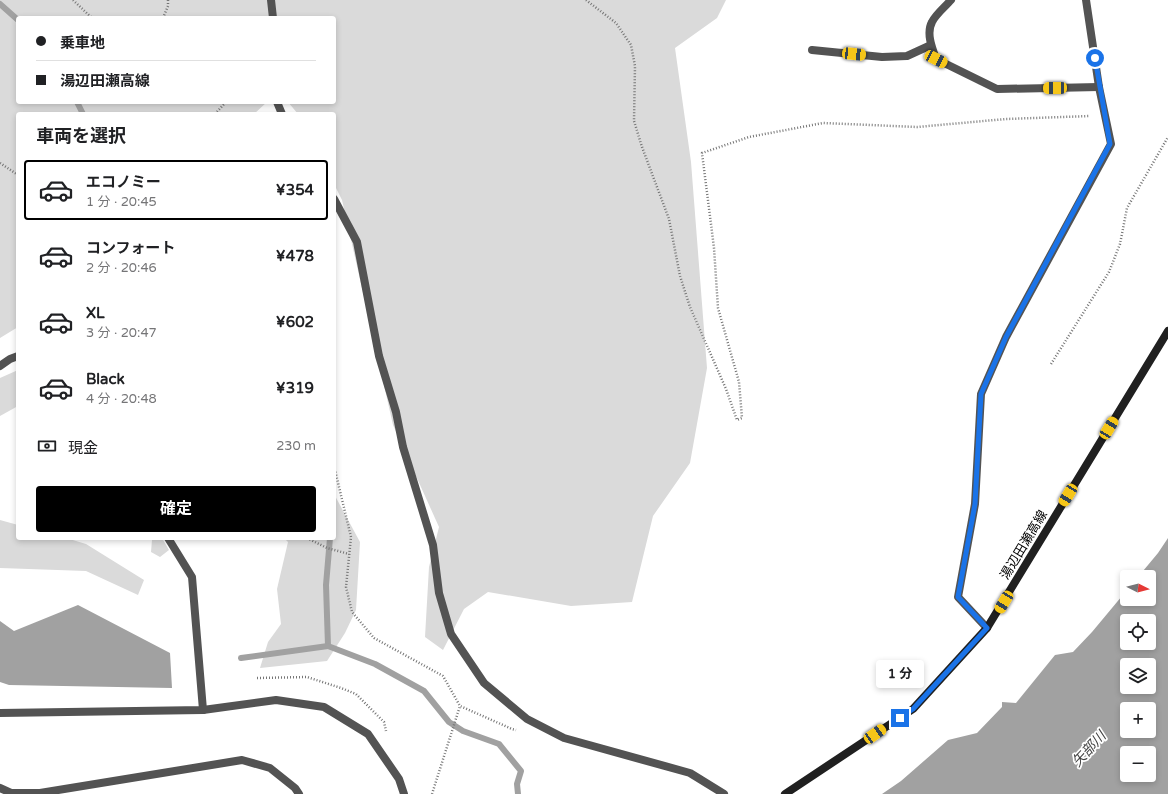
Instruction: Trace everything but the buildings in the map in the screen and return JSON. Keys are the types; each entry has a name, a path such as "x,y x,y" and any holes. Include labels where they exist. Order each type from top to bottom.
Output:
{"main road":[{"name":"湯辺田瀬高線","path":"785,794 913,709 987,628 1168,331"}],"street":[{"path":"271,0 272,16"},
{"path":"951,0 932,22 930,33 931,45 936,59 997,89 1099,87"},
{"path":"987,628 958,597 975,504 981,394 1006,337 1110,144 1099,87 1086,0"},
{"path":"812,50 882,57 907,56 931,45"},
{"path":"336,203 357,242 379,356 396,412 403,446 433,545 439,593 451,634 484,683 527,719 564,738 690,773 724,794"},
{"path":"0,366 16,357"},
{"path":"169,540 192,577 203,710"},
{"path":"0,713 203,710 276,700 324,707 368,734 399,779 404,794"},
{"path":"0,788 11,793 40,793 242,760 270,768 295,788 299,794"}],"path":[{"path":"73,0 90,16"},
{"path":"165,16 168,6 168,0"},
{"path":"586,0 616,23 630,45 635,66 634,121 668,219 680,276 690,307 726,389 737,420 742,418 740,382 718,308 714,248 702,153 749,137 823,123 917,127 1006,119 1105,116"},
{"path":"217,112 224,104"},
{"path":"1051,364 1109,272 1120,244 1127,208 1168,137"},
{"path":"0,163 16,174"},
{"path":"336,474 351,537 346,587 352,612 374,638 443,676 460,706 512,729 519,730"},
{"path":"311,540 327,548 349,554"},
{"path":"432,794 460,706"}],"shaded area":[{"path":"0,0 726,0 717,18 675,48 691,162 707,368 690,463 653,516 632,602 571,606 488,592 464,609 443,650 425,637 429,567 439,527 393,425 342,200 336,188 336,112 296,112 290,104 336,104 336,16 16,16 16,104 265,104 256,112 16,112 16,328 0,338"},
{"path":"16,371 16,407 0,416 0,378"},
{"path":"336,498 360,542 356,610 345,633 327,661 260,668 268,642 281,624 277,589 288,542 286,540 336,540"},
{"path":"0,520 16,524 16,540 73,540 86,544 144,580 138,595 86,571 0,568"},
{"path":"152,540 163,540 169,550 160,557 151,552"}],"water":[{"name":"矢部川","path":"1168,538 1168,794 882,794 901,781 948,740 977,733 1002,707 1002,702 1016,703 1055,655 1073,652 1120,598 1120,606 1156,606 1156,570 1144,570"},
{"path":"78,605 170,653 172,688 9,685 0,682 0,621 14,631"}],"waterway":[{"path":"0,4 16,18"},
{"path":"78,104 82,112"},
{"path":"330,540 326,585 328,646 375,664 424,691 449,722 463,731 499,744 521,771 517,784 518,794"},
{"path":"241,658 328,646"}],"route":[{"path":"900,718 913,709 987,628 958,597 975,504 981,394 1006,337 1110,144 1095,58"}]}
